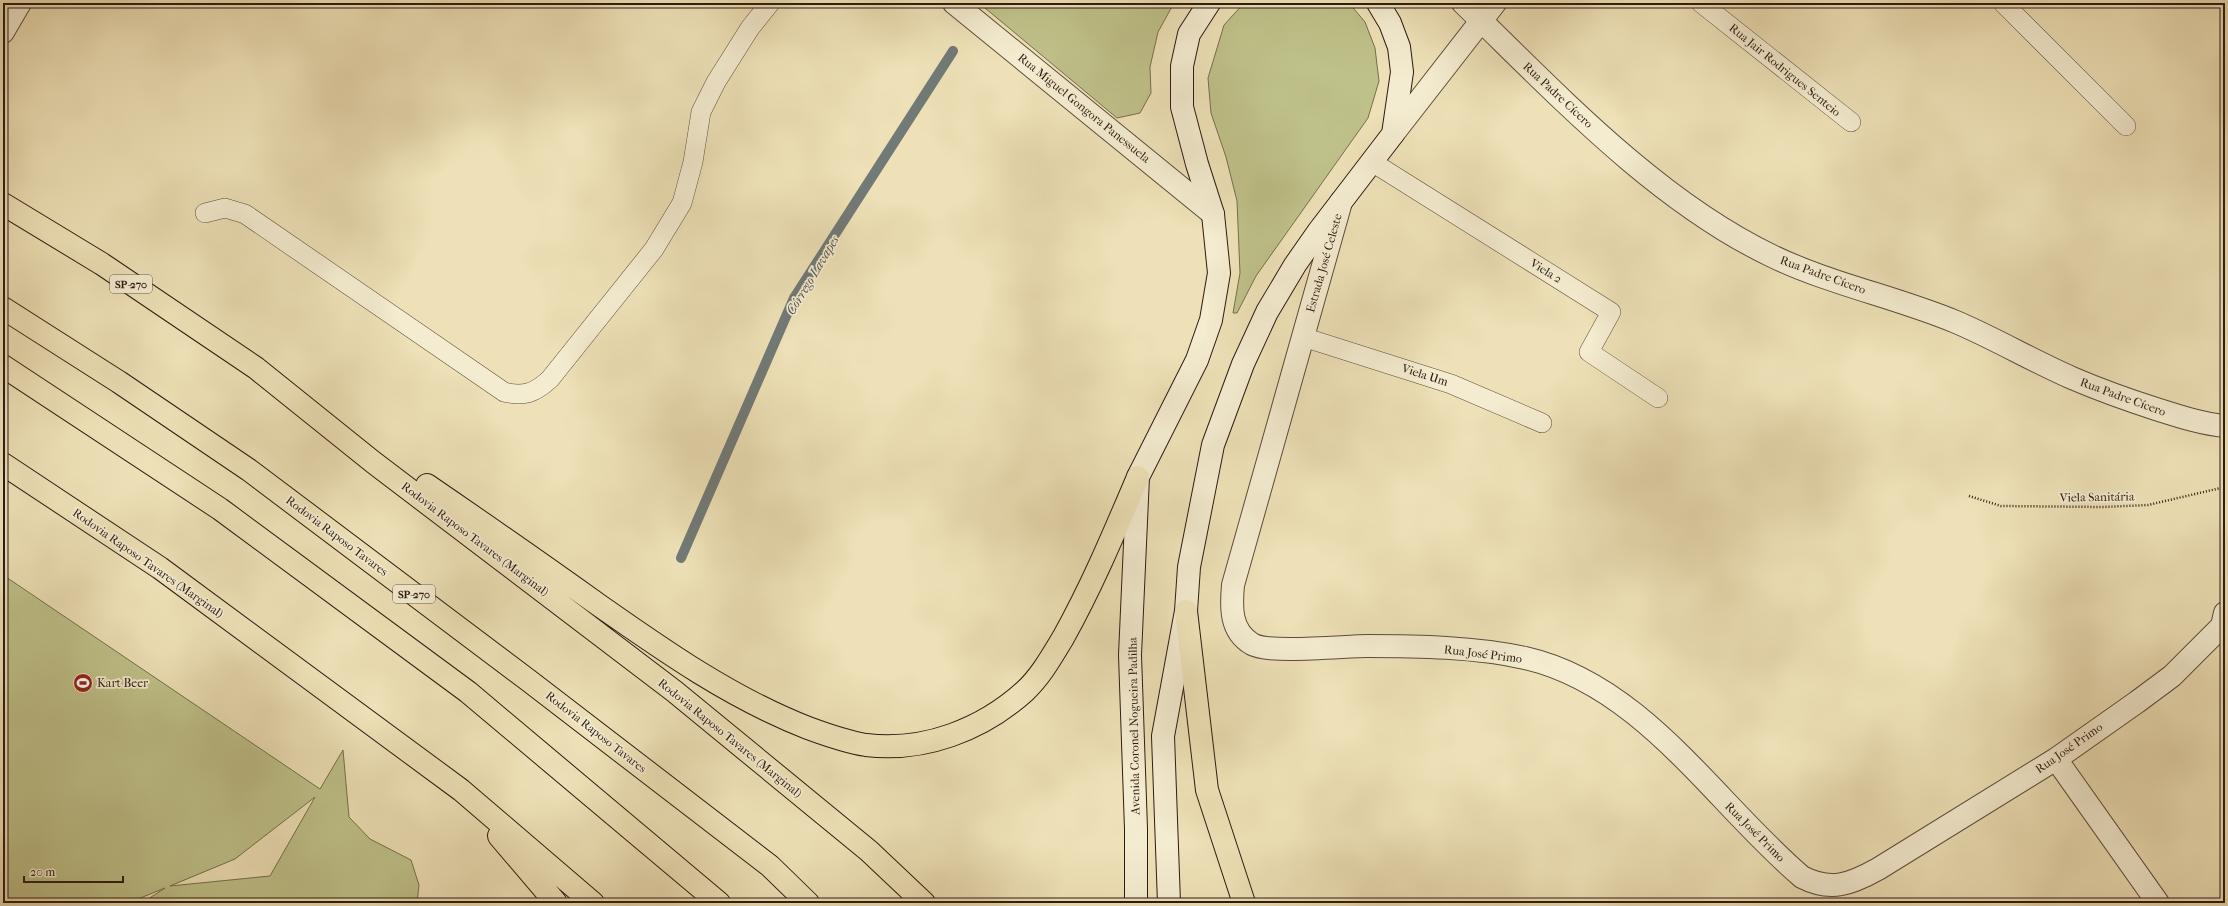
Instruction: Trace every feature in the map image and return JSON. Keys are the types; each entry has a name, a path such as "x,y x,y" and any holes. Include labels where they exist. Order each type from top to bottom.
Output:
{"highway":[{"name":"Rodovia Raposo Tavares (Marginal)","path":"3,204 102,264 256,368 373,462 674,691 869,851 924,903"},
{"name":"Rodovia Raposo Tavares","path":"3,308 119,382 248,470 528,680 763,861 808,903"},
{"path":"3,366 220,509 468,692 719,903"},
{"path":"256,368 376,449 672,656 749,702 789,720 826,734 865,745 893,746 925,743 958,734 996,713 1026,690 1049,661 1074,619 1138,477"},
{"name":"Rodovia Raposo Tavares (Marginal)","path":"3,464 160,568 461,790 593,903"},
{"path":"1186,611 1207,790 1244,903"},
{"path":"461,790 556,903"}],"street":[{"path":"3,32 20,3"},
{"name":"Rua Miguel Gongora Panessuela","path":"954,3 1213,214"},
{"path":"1138,477 1197,360 1211,320 1219,273 1213,214 1197,164 1182,107 1182,66 1189,34 1208,3"},
{"path":"1378,3 1390,23 1399,47 1402,72 1393,134"},
{"path":"1463,3 1482,21"},
{"path":"1341,202 1495,3"},
{"name":"Rua Padre Cícero","path":"1482,21 1563,101 1642,170 1711,222 1765,252 1814,273 1956,322 2072,378 2123,399 2177,416 2225,426"},
{"name":"Estrada José Celeste","path":"1241,635 1234,622 1232,602 1233,585 1341,202"},
{"name":"Estrada José Celeste","path":"1186,611 1189,567 1213,445 1240,371 1268,312 1295,266 1341,202"},
{"name":"Avenida Coronel Nogueira Padilha","path":"1136,903 1136,829 1130,655 1138,477"},
{"path":"1169,903 1164,736 1186,611"},
{"name":"Rua José Primo","path":"1241,635 1253,645 1274,648 1367,646 1447,648 1524,658 1573,674 1599,688 1634,713 1704,780 1785,863 1802,877 1816,885 1837,886 1858,880 2056,759 2172,676 2224,623"},
{"path":"2056,759 2158,903"}],"lane":[{"path":"205,213 225,208 245,214 504,392 518,396 529,394 550,379 654,249 682,202 693,162 701,112 716,82 746,34 770,3"},
{"name":"Rua Jair Rodrigues Senteio","path":"1701,3 1851,122"},
{"path":"2003,3 2126,126"},
{"name":"Viela 2","path":"1372,162 1611,312 1589,352 1658,398"},
{"name":"Viela Um","path":"1303,337 1451,384 1542,423"}],"path":[{"name":"Viela Sanitária","path":"1969,496 2001,506 2103,507 2148,505 2225,487"}],"green space":[{"path":"979,3 1174,3 1158,32 1150,67 1151,93 1140,113 1117,118"},
{"path":"1244,3 1349,3 1365,22 1375,48 1379,81 1368,118 1256,276 1237,313 1233,313 1240,273 1237,201 1226,157 1211,113 1208,78 1224,25"},
{"name":"Kart Beer","path":"3,575 320,789 343,750 349,817 370,839 411,860 419,885 417,903 142,903 165,888 128,903 3,903","holes":["315,797 270,876 170,886 235,859"]}],"waterway":[{"name":"Córrego Lavapes","path":"681,558 794,298 953,51"}],"place":[{"name":"Kart Beer","path":"83,683"}]}
